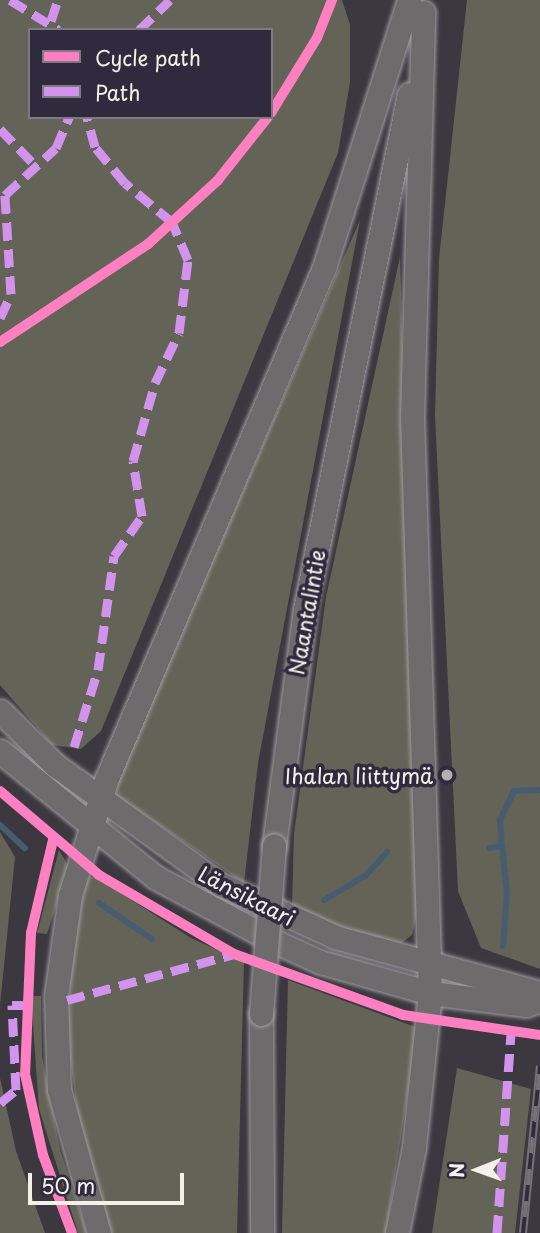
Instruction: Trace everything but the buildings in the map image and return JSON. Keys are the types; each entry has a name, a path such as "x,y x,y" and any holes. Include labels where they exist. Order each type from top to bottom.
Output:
{"main road":[{"path":"99,1233 67,1135 55,1023 64,925 100,800 324,268 419,4"},
{"path":"397,1233 414,1147 430,993 412,416 419,4"},
{"name":"Naantalintie","path":"262,1233 261,1014 274,845 305,609 419,4"},
{"name":"Länsikaari","path":"0,710 100,800 167,852 282,916 430,964 540,993"},
{"name":"Länsikaari","path":"0,751 91,831 155,877 274,942 320,962 430,993 526,1005 540,1000"}],"shaded area":[{"path":"0,0 342,0 350,25 350,82 338,153 101,731 81,749 52,745 0,685"},
{"path":"467,0 540,0 540,969 481,948 458,891 435,415 439,259"},
{"path":"360,220 258,763 244,883 117,796 116,785"},
{"path":"400,257 418,911 412,935 399,945 369,941 292,908 294,834 326,597"},
{"path":"0,832 15,857 0,1005"},
{"path":"59,850 69,867 47,934 37,933"},
{"path":"94,876 191,938 244,962 237,1233 111,1233 82,1150 67,1033 74,931 88,877"},
{"path":"288,980 418,1028 386,1233 282,1233"},
{"path":"31,996 41,996 42,1056 60,1150 87,1233 78,1233 39,1109"},
{"path":"457,1068 531,1089 515,1233 432,1233"},
{"path":"0,1078 16,1151 45,1233 0,1233"}],"waterway":[{"path":"489,848 502,846 500,820 514,791 540,790"},
{"path":"0,825 25,848"},
{"path":"502,846 507,893 503,946"},
{"path":"324,900 365,876 387,852"},
{"path":"99,903 152,939"}],"railway":[{"path":"523,1233 540,1066"}],"marked path":[{"path":"10,0 56,28"},
{"path":"51,21 58,0"},
{"path":"141,28 170,0"},
{"path":"0,318 11,294 5,195 56,148 68,119"},
{"path":"74,747 98,670 114,556 142,516 133,461 155,383 179,333 188,260 172,222 125,183 95,147 88,119"},
{"path":"0,129 36,166"},
{"path":"67,1000 234,954"},
{"path":"0,1103 16,1090 12,1005 25,1005"},
{"path":"497,1233 511,1032"}],"cycle path":[{"path":"273,110 317,38 332,0"},
{"path":"0,342 148,244 218,180 266,119"},
{"path":"0,791 99,875 234,954 403,1015 540,1035"},
{"path":"53,840 31,933 25,1074 43,1155 72,1233"}],"place":[{"name":"Ihalan liittymä","path":"447,775"}]}
